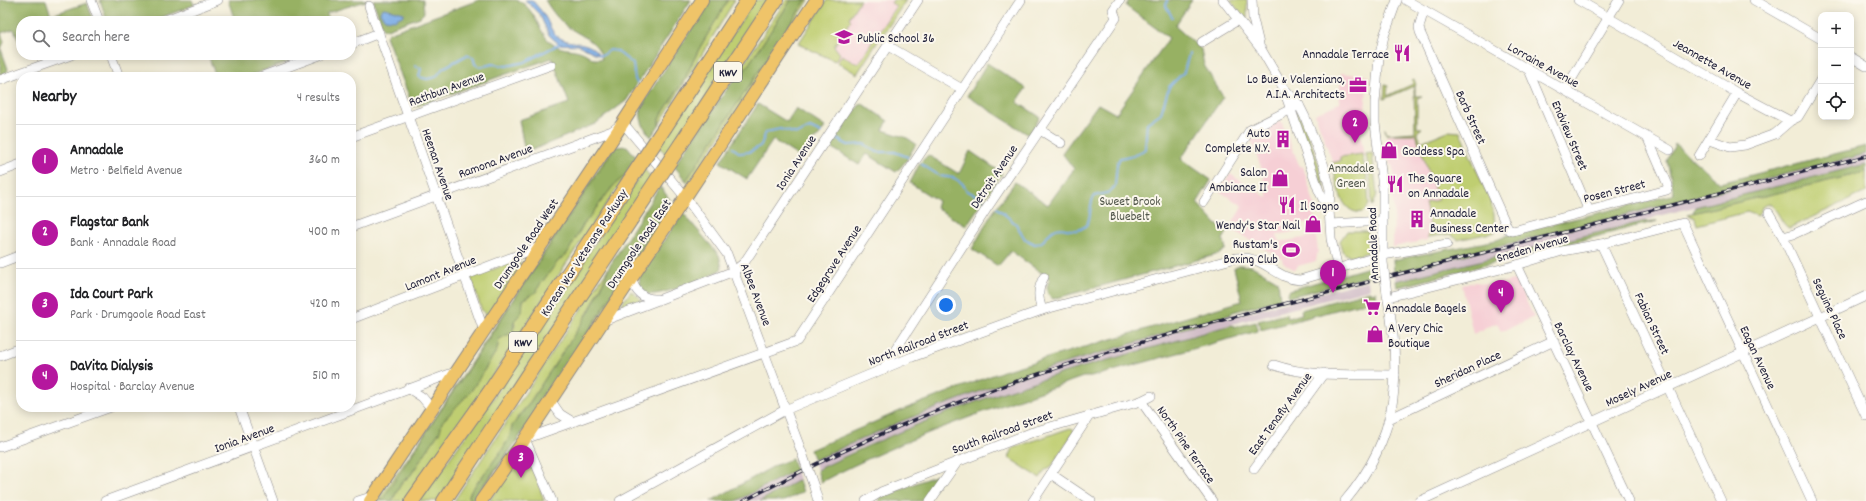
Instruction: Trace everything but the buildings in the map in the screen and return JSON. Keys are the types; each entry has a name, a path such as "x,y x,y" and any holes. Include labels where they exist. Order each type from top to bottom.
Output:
{"highway":[{"name":"Korean War Veterans Parkway","path":"412,501 486,399 748,0"},
{"name":"Korean War Veterans Parkway","path":"444,501 776,0"}],"main road":[{"name":"Drumgoole Road West","path":"372,498 623,123 702,0"},
{"name":"Drumgoole Road East","path":"481,501 551,401 816,0"}],"street":[{"path":"91,0 97,16"},
{"path":"176,16 218,0"},
{"name":"Ionia Avenue","path":"603,321 734,271 744,263 918,0"},
{"name":"Edgegrove Avenue","path":"525,439 797,341 1021,0"},
{"name":"Detroit Avenue","path":"883,369 987,208 1116,18 1113,10 1120,0"},
{"path":"1223,0 1261,49 1283,87 1299,105 1324,166 1330,189 1329,210 1332,242 1338,269 1447,244"},
{"path":"1252,0 1253,19 1261,49"},
{"name":"Annadale Road","path":"1345,501 1366,473 1376,456 1390,418 1395,375 1394,336 1387,296 1383,259 1383,188 1375,123 1376,80 1384,36 1397,0"},
{"name":"Lorraine Avenue","path":"1406,0 1648,139 1670,150"},
{"name":"Jeannette Avenue","path":"1578,0 1737,93 1790,121"},
{"path":"1565,90 1619,0"},
{"path":"1754,0 1818,37"},
{"name":"Heenan Avenue","path":"369,6 484,331"},
{"name":"Barb Street","path":"1424,10 1419,27 1420,32 1506,227 1513,230"},
{"path":"1202,42 1238,20"},
{"path":"356,42 379,33"},
{"path":"888,46 962,89"},
{"path":"1854,59 1866,66"},
{"path":"23,72 57,60"},
{"path":"113,60 117,72"},
{"path":"274,72 306,60"},
{"name":"Rathbun Avenue","path":"356,135 551,65"},
{"name":"Endview Street","path":"1529,70 1588,209"},
{"path":"0,80 16,74"},
{"path":"1710,140 1730,147 1745,145 1775,134 1790,121 1798,117 1818,84"},
{"path":"1283,87 1319,191 1329,210"},
{"path":"1699,156 1737,93"},
{"path":"1204,202 1250,130 1299,105"},
{"name":"Ramona Avenue","path":"356,225 612,131 623,123"},
{"name":"Albee Avenue","path":"623,123 686,198 722,245 734,271 765,353 818,501"},
{"path":"1040,130 1061,143"},
{"name":"Posen Street","path":"1513,230 1588,209 1667,190 1668,185 1648,139"},
{"path":"0,172 16,166"},
{"path":"1783,237 1794,234 1866,201"},
{"name":"Seguine Place","path":"1769,213 1783,237 1866,416"},
{"path":"1331,224 1382,221"},
{"name":"Sneden Avenue","path":"1387,296 1517,266 1562,251 1601,244 1683,223"},
{"name":"Eagan Avenue","path":"1683,223 1812,501"},
{"name":"Fabian Street","path":"1601,244 1721,501"},
{"name":"Lamont Avenue","path":"356,317 539,247"},
{"path":"0,263 16,257"},
{"name":"North Railroad Street","path":"620,501 785,410 883,369 1042,310 1243,257 1261,262 1293,280 1300,280 1338,269"},
{"name":"Barclay Avenue","path":"1517,266 1629,501"},
{"path":"1042,310 1038,298 1038,289 1044,277"},
{"path":"631,278 634,286 643,296 653,299 661,299"},
{"name":"Mosely Avenue","path":"1420,501 1866,296"},
{"name":"Sheridan Place","path":"1390,418 1554,341"},
{"path":"0,356 16,350"},
{"path":"1274,365 1284,368 1324,373 1395,375"},
{"name":"Ionia Avenue","path":"356,408 458,371"},
{"name":"East Tenafly Avenue","path":"1254,469 1324,373"},
{"path":"408,388 422,397 432,409"},
{"name":"South Railroad Street","path":"866,501 881,492 1034,432 1141,401 1151,396"},
{"path":"551,401 560,414 573,422"},
{"name":"North Pine Terrace","path":"1141,401 1212,501"},
{"path":"0,447 97,412"},
{"path":"241,412 273,501"},
{"name":"Ionia Avenue","path":"105,501 345,412"},
{"path":"1033,501 1089,416"},
{"path":"525,439 552,501"},
{"path":"930,501 958,461"},
{"path":"1050,474 1091,501"},
{"path":"358,501 372,498"}],"shaded area":[{"name":"Public School 36","path":"831,0 906,0 857,74 829,56 801,46"},
{"path":"1341,73 1368,76 1364,124 1359,125 1364,157 1333,163 1315,114 1339,103"},
{"path":"1281,121 1300,167 1303,166 1315,207 1312,208 1315,221 1301,224 1302,230 1277,235 1279,242 1316,236 1318,250 1316,261 1298,266 1295,270 1283,263 1282,259 1229,228 1243,206 1219,191 1230,174 1268,198 1263,179 1265,178 1251,140 1255,133"},
{"path":"1416,134 1438,200 1425,203 1431,233 1428,234 1427,240 1393,247 1394,211 1392,179 1394,178 1394,173 1392,165 1390,165 1386,136"},
{"path":"1866,154 1866,164 1658,216 1642,222 1396,281 1394,273"},
{"path":"1368,280 1369,289 1236,323 1028,384 860,448 817,470 814,460 902,421 1015,378 1229,315 1235,316"},
{"path":"1513,280 1516,281 1534,317 1501,332 1497,323 1473,334 1462,285 1475,282 1493,285"},
{"path":"796,470 799,480 760,501 736,501"}],"green space":[{"path":"0,0 46,0 51,15 87,3 92,16 16,16 16,34 14,29 1,33 4,42 1,49 8,69 7,72 0,75"},
{"path":"100,0 192,0 194,5 165,16 105,16"},
{"path":"228,0 369,0 327,13 327,16 233,16"},
{"path":"373,0 423,0 424,13 420,17 387,29 383,29"},
{"path":"479,0 516,0 523,3 529,9 550,42 561,48 583,52 593,59 602,59 600,52 592,42 563,23 545,0 691,0 626,101 595,124 525,153 519,120 569,103 552,58 413,107 386,36 389,33"},
{"path":"710,0 728,0 699,49 685,78 659,119 659,125 651,137 642,122 642,105"},
{"path":"728,0 735,0 659,125 659,119 685,78 699,49"},
{"path":"755,0 771,0 667,156 659,146"},
{"path":"786,0 791,0 741,76 732,82"},
{"path":"791,0 806,0 686,181 674,166 732,82 741,76"},
{"path":"806,0 809,0 689,183 686,181"},
{"path":"827,0 860,0 849,18 851,20 834,46 840,54 835,61 798,44"},
{"path":"893,0 906,0 882,36 878,33 896,6 891,3"},
{"name":"Sweet Brook Bluebelt","path":"1129,0 1192,0 1175,26 1201,49 1204,65 1223,97 1181,159 1211,180 1197,203 1217,225 1228,231 1223,239 1226,249 1219,254 1053,299 1047,292 1050,279 1011,251 998,266 972,249 991,215 1015,182 1048,205 1074,169 1062,153 1098,104 1116,114 1169,38 1126,6"},
{"path":"1230,0 1247,0 1247,18 1244,17"},
{"path":"876,36 880,38 857,74 837,62 842,55 858,64"},
{"path":"210,60 293,60 260,72 214,72"},
{"path":"987,63 1026,88 1017,102 1040,117 1029,135 967,96"},
{"path":"1414,79 1416,85 1415,96 1422,96 1417,98 1417,128 1422,128 1417,132 1421,142 1448,131 1460,132 1490,201 1494,214 1495,232 1458,240 1450,234 1427,237 1428,234 1431,233 1425,203 1438,200 1416,134 1387,134 1415,132 1414,86 1384,99 1385,85 1388,86 1387,96 1413,84 1412,80"},
{"path":"861,103 888,121 883,130 907,138 916,144 906,161 896,172 867,154 859,165 829,146"},
{"path":"758,104 787,122 796,108 825,127 819,136 813,140 801,158 773,140 747,179 720,162"},
{"path":"1298,111 1316,156 1325,187 1324,189 1295,112"},
{"path":"1675,144 1720,183 1866,146 1866,154 1394,273 1393,260 1497,240 1508,235 1672,195 1674,193 1667,161"},
{"path":"614,145 615,147 396,479 381,501 377,501 417,445"},
{"path":"627,146 637,158 628,173 614,185 583,225 567,254 559,260 536,292 523,300 522,312 514,321 513,332 499,339 497,350 471,391 442,422 440,431 410,476 402,482 392,501 381,501 615,147"},
{"path":"970,151 1002,173 966,226 936,208 938,201 910,183 920,163 928,155 959,174"},
{"path":"1372,153 1377,194 1373,206 1366,154"},
{"name":"Annadale Green","path":"1362,154 1367,178 1369,205 1363,212 1355,212 1344,203 1340,195 1332,163 1340,161 1340,157"},
{"path":"1866,164 1866,172 1693,213 1695,207"},
{"path":"644,169 653,180 439,501 419,501 494,397"},
{"path":"1866,172 1866,192 1789,228 1786,227 1775,209 1768,203 1763,205 1758,216 1747,212 1697,225 1695,218 1687,214"},
{"path":"628,173 462,421 403,501 392,501 402,482 410,476 440,431 442,422 471,391 497,350 499,339 509,334 515,326 514,321 522,309 523,300 536,292 559,260 567,253 583,225 614,185"},
{"path":"660,186 672,203 518,439 471,501 469,496 471,491 502,450 509,438 512,426 528,405 589,312 602,286 609,267"},
{"path":"672,203 674,204 546,399 475,501 473,501 518,439"},
{"path":"683,213 719,255 722,268 718,272 687,285 663,292 648,294 643,291 639,285 640,275"},
{"path":"1657,221 1397,287 1396,281 1642,222"},
{"path":"1347,231 1368,232 1370,241 1368,252 1358,255 1345,254 1341,247 1340,241"},
{"path":"515,261 520,263 520,268 486,315 482,311 471,278"},
{"path":"1239,265 1252,266 1278,281 1280,299 1015,378 902,421 814,460 810,450 907,408 1006,370 1242,301 1234,268"},
{"path":"1373,266 1375,275 1289,297 1288,293 1290,290"},
{"path":"609,267 602,286 583,321 528,405 518,416 509,438 502,450 471,491 469,496 471,501 454,501"},
{"path":"631,291 640,298 642,303 622,309 621,305"},
{"path":"1370,291 1370,293 1376,292 1377,299 1261,330 1258,321 1286,314 1288,318 1302,314 1301,310"},
{"path":"1256,322 1258,331 1091,377 1083,377 983,412 884,451 821,482 817,470 869,445 976,402 1030,383 1220,328 1232,325 1236,327"},
{"path":"1070,428 1074,431 1052,466 1045,470 1040,478 1009,458 1013,448"},
{"path":"521,458 530,465 544,501 489,501"},
{"path":"792,459 796,470 736,501 711,501 776,465"},
{"path":"937,475 941,478 926,501 878,501 880,497"},
{"path":"799,480 803,492 784,501 760,501"}],"water":[{"path":"525,0 532,0 543,13 557,36 565,40 591,47 599,55 578,45 559,44 549,35 540,15"},
{"path":"384,8 404,13 404,15 394,20 385,19 380,13"}],"waterway":[{"path":"1167,0 1166,6 1172,17"},
{"path":"415,66 421,68 419,77 427,79 436,77 443,68 467,55 473,57 475,64 480,67 493,64 506,66 525,62 559,44"},
{"path":"599,55 603,55 610,50 617,51 633,64 637,83"},
{"path":"997,208 1016,224 1025,239 1035,244 1043,241 1051,232 1057,229 1063,228 1078,230 1083,228 1089,220 1094,196 1110,192 1115,186 1117,164 1120,158 1138,154 1145,149 1147,123 1161,113 1169,87 1184,72 1189,54"},
{"path":"733,148 740,153 749,152 761,145 766,132 780,129 797,134 810,128 821,133"},
{"path":"835,138 848,145 864,144 877,152 895,152 908,157"},
{"path":"921,164 940,176 954,178 962,183 967,191 983,199"}],"railway":[{"path":"1375,280 1866,156"},
{"path":"744,501 862,442 922,417 1031,376 1175,333 1368,282"}],"place":[{"name":"Public School 36","path":"844,37"},
{"name":"Annadale Terrace","path":"1402,53"},
{"name":"Lo Bue & Valenziano, A.I.A. Architects","path":"1358,85"},
{"name":"Auto Complete N.Y.","path":"1283,139"},
{"name":"Flagstar Bank","path":"1355,143"},
{"name":"Goddess Spa","path":"1389,150"},
{"name":"Salon Ambiance II","path":"1280,178"},
{"name":"The Square on Annadale","path":"1395,184"},
{"name":"Il Sogno","path":"1287,205"},
{"name":"Annadale Business Center","path":"1417,219"},
{"name":"Wendy's Star Nail","path":"1313,224"},
{"name":"Rustam's Boxing Club","path":"1291,250"},
{"name":"Annadale","path":"1333,293"},
{"name":"Annadale Bagels","path":"1372,307"},
{"name":"DaVita Dialysis","path":"1501,313"},
{"name":"A Very Chic Boutique","path":"1375,334"},
{"name":"Ida Court Park","path":"521,478"}]}
